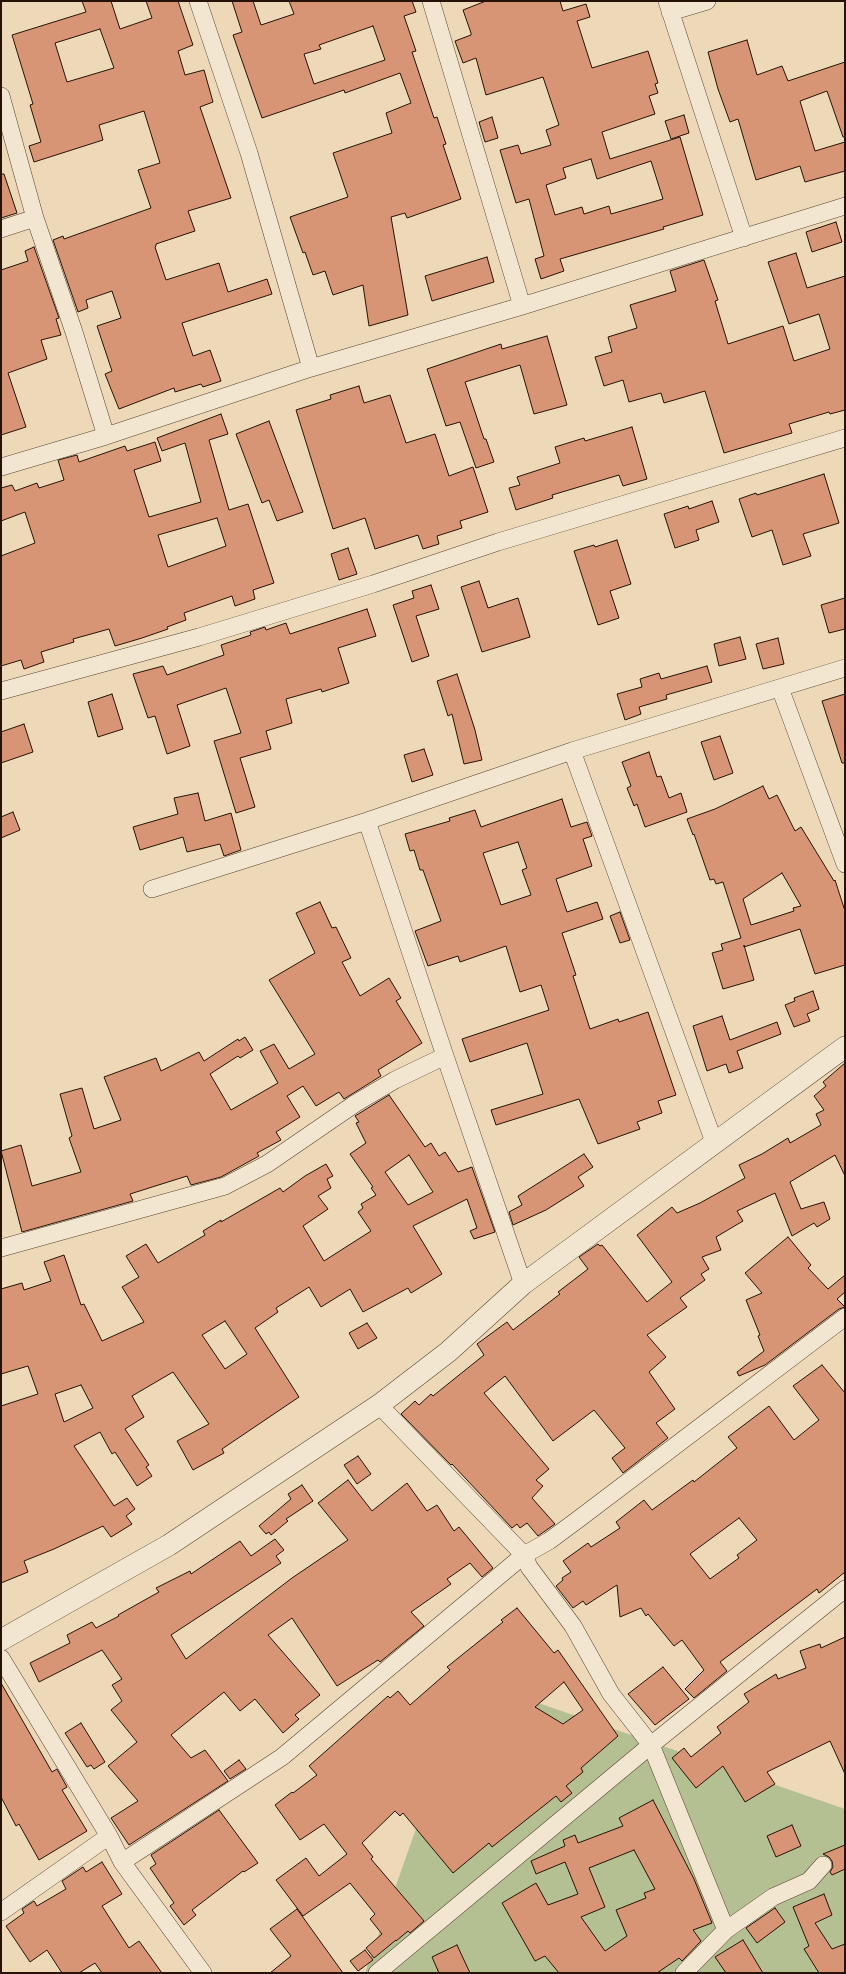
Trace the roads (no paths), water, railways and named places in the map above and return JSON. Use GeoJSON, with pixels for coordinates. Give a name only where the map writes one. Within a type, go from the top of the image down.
{"type":"FeatureCollection","features":[{"type":"Feature","properties":{"kind":"street"},"geometry":{"type":"LineString","coordinates":[[198,1],[250,153],[311,368]]}},
{"type":"Feature","properties":{"kind":"street"},"geometry":{"type":"LineString","coordinates":[[431,1],[522,306]]}},
{"type":"Feature","properties":{"kind":"street"},"geometry":{"type":"LineString","coordinates":[[707,1],[669,6],[744,238]]}},
{"type":"Feature","properties":{"kind":"street"},"geometry":{"type":"LineString","coordinates":[[1,96],[34,218],[74,332],[106,436]]}},
{"type":"Feature","properties":{"kind":"street"},"geometry":{"type":"LineString","coordinates":[[1,467],[106,436],[311,368],[522,306],[845,206]]}},
{"type":"Feature","properties":{"kind":"street"},"geometry":{"type":"LineString","coordinates":[[1,229],[34,218]]}},
{"type":"Feature","properties":{"kind":"street"},"geometry":{"type":"LineString","coordinates":[[1,691],[199,637],[372,584],[498,542],[845,438]]}},
{"type":"Feature","properties":{"kind":"street"},"geometry":{"type":"LineString","coordinates":[[152,889],[367,821],[572,751],[845,668]]}},
{"type":"Feature","properties":{"kind":"street"},"geometry":{"type":"LineString","coordinates":[[780,688],[845,864]]}},
{"type":"Feature","properties":{"kind":"street"},"geometry":{"type":"LineString","coordinates":[[572,751],[714,1142]]}},
{"type":"Feature","properties":{"kind":"street"},"geometry":{"type":"LineString","coordinates":[[367,821],[523,1284]]}},
{"type":"Feature","properties":{"kind":"street"},"geometry":{"type":"LineString","coordinates":[[1,1640],[169,1545],[379,1405],[448,1352],[523,1284],[845,1047]]}},
{"type":"Feature","properties":{"kind":"street"},"geometry":{"type":"LineString","coordinates":[[1,1248],[225,1186],[267,1164],[356,1103],[395,1080],[445,1056]]}},
{"type":"Feature","properties":{"kind":"street"},"geometry":{"type":"LineString","coordinates":[[122,1862],[282,1757],[524,1555],[549,1541],[568,1527],[845,1318]]}},
{"type":"Feature","properties":{"kind":"street"},"geometry":{"type":"LineString","coordinates":[[379,1405],[524,1555],[529,1567],[572,1626],[611,1694],[651,1745],[726,1930]]}},
{"type":"Feature","properties":{"kind":"street"},"geometry":{"type":"LineString","coordinates":[[377,1973],[651,1745],[845,1589]]}},
{"type":"Feature","properties":{"kind":"street"},"geometry":{"type":"LineString","coordinates":[[1,1658],[108,1836],[122,1862],[202,1973]]}},
{"type":"Feature","properties":{"kind":"street"},"geometry":{"type":"LineString","coordinates":[[1,1912],[108,1836]]}},
{"type":"Feature","properties":{"kind":"street"},"geometry":{"type":"LineString","coordinates":[[684,1973],[726,1930],[773,1897],[809,1881],[822,1865]]}}]}
